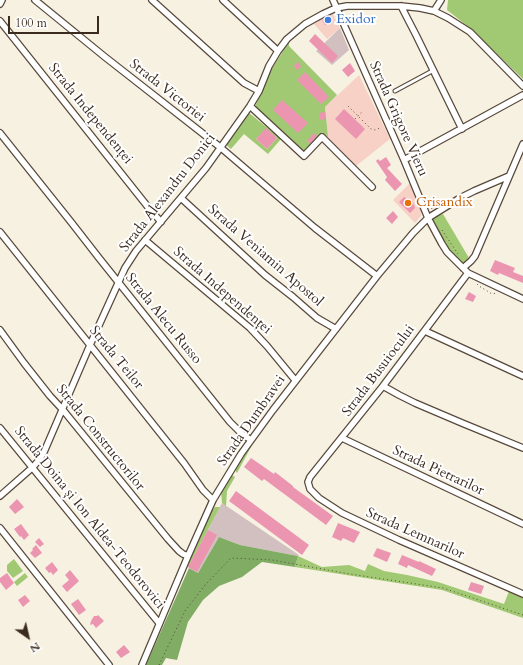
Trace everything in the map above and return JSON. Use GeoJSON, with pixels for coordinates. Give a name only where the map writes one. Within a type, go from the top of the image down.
{"type":"FeatureCollection","features":[{"type":"Feature","properties":{"kind":"street"},"geometry":{"type":"LineString","coordinates":[[0,4],[2,0]]}},
{"type":"Feature","properties":{"kind":"street","name":"Strada Victoriei"},"geometry":{"type":"LineString","coordinates":[[35,0],[104,57],[220,147],[315,228],[377,276]]}},
{"type":"Feature","properties":{"kind":"street"},"geometry":{"type":"LineString","coordinates":[[152,0],[244,83],[259,91]]}},
{"type":"Feature","properties":{"kind":"street"},"geometry":{"type":"LineString","coordinates":[[223,0],[278,51]]}},
{"type":"Feature","properties":{"kind":"street","name":"Strada Grigore Vieru"},"geometry":{"type":"LineString","coordinates":[[332,0],[404,160],[428,218],[442,244],[468,273],[523,299]]}},
{"type":"Feature","properties":{"kind":"street"},"geometry":{"type":"LineString","coordinates":[[434,11],[441,0]]}},
{"type":"Feature","properties":{"kind":"street"},"geometry":{"type":"LineString","coordinates":[[336,8],[347,6],[401,6],[434,11],[454,21],[470,32],[523,86]]}},
{"type":"Feature","properties":{"kind":"street"},"geometry":{"type":"LineString","coordinates":[[401,6],[462,129]]}},
{"type":"Feature","properties":{"kind":"street","name":"Strada Alexandru Donici"},"geometry":{"type":"LineString","coordinates":[[0,496],[33,467],[44,452],[90,345],[132,256],[206,168],[250,106],[259,91],[269,66],[278,51],[288,39],[306,24],[336,8]]}},
{"type":"Feature","properties":{"kind":"street","name":"Strada Independenței"},"geometry":{"type":"LineString","coordinates":[[0,21],[162,222]]}},
{"type":"Feature","properties":{"kind":"street"},"geometry":{"type":"LineString","coordinates":[[404,160],[523,95]]}},
{"type":"Feature","properties":{"kind":"street"},"geometry":{"type":"LineString","coordinates":[[250,106],[304,156],[322,137],[372,187]]}},
{"type":"Feature","properties":{"kind":"street","name":"Strada Alecu Russo"},"geometry":{"type":"LineString","coordinates":[[0,134],[230,422],[242,434],[251,440]]}},
{"type":"Feature","properties":{"kind":"street"},"geometry":{"type":"LineString","coordinates":[[463,268],[471,262],[475,256],[523,144]]}},
{"type":"Feature","properties":{"kind":"street","name":"Strada Dumbravei"},"geometry":{"type":"LineString","coordinates":[[142,665],[213,500],[251,440],[296,380],[377,276],[413,233],[428,218],[474,191],[509,176]]}},
{"type":"Feature","properties":{"kind":"street","name":"Strada Veniamin Apostol"},"geometry":{"type":"LineString","coordinates":[[181,198],[265,275],[317,318],[336,329]]}},
{"type":"Feature","properties":{"kind":"street","name":"Strada Teilor"},"geometry":{"type":"LineString","coordinates":[[0,231],[184,463],[203,490],[213,500]]}},
{"type":"Feature","properties":{"kind":"street","name":"Strada Independenţei"},"geometry":{"type":"LineString","coordinates":[[146,240],[250,328],[296,380]]}},
{"type":"Feature","properties":{"kind":"street","name":"Strada Busuiocului"},"geometry":{"type":"LineString","coordinates":[[308,482],[310,477],[383,386],[468,273]]}},
{"type":"Feature","properties":{"kind":"street","name":"Strada Constructorilor"},"geometry":{"type":"LineString","coordinates":[[0,330],[50,396],[168,539],[179,551],[188,556]]}},
{"type":"Feature","properties":{"kind":"street"},"geometry":{"type":"LineString","coordinates":[[424,331],[523,376]]}},
{"type":"Feature","properties":{"kind":"street"},"geometry":{"type":"LineString","coordinates":[[383,386],[422,406],[523,448]]}},
{"type":"Feature","properties":{"kind":"street","name":"Strada Doina și Ion Aldea-Teodorovici"},"geometry":{"type":"LineString","coordinates":[[0,428],[159,623]]}},
{"type":"Feature","properties":{"kind":"street","name":"Strada Pietrarilor"},"geometry":{"type":"LineString","coordinates":[[342,438],[523,524]]}},
{"type":"Feature","properties":{"kind":"street","name":"Strada Lemnarilor"},"geometry":{"type":"LineString","coordinates":[[308,482],[310,489],[319,498],[342,513],[399,540],[523,594]]}},
{"type":"Feature","properties":{"kind":"street"},"geometry":{"type":"LineString","coordinates":[[0,528],[109,665]]}},
{"type":"Feature","properties":{"kind":"lane"},"geometry":{"type":"LineString","coordinates":[[395,91],[434,70]]}},
{"type":"Feature","properties":{"kind":"path"},"geometry":{"type":"LineString","coordinates":[[348,106],[371,129],[375,130],[380,128]]}},
{"type":"Feature","properties":{"kind":"path"},"geometry":{"type":"LineString","coordinates":[[355,119],[362,112]]}},
{"type":"Feature","properties":{"kind":"path"},"geometry":{"type":"LineString","coordinates":[[475,282],[478,286],[492,294],[498,292]]}},
{"type":"Feature","properties":{"kind":"path"},"geometry":{"type":"LineString","coordinates":[[159,665],[185,611],[205,585],[231,558],[272,560],[350,574],[443,588],[523,615]]}},
{"type":"Feature","properties":{"kind":"shaded area"},"geometry":{"type":"Polygon","coordinates":[[[333,14],[340,28],[327,39],[314,24],[322,18],[333,14]]]}},
{"type":"Feature","properties":{"kind":"shaded area"},"geometry":{"type":"Polygon","coordinates":[[[340,28],[349,50],[332,65],[316,51],[340,28]]]}},
{"type":"Feature","properties":{"kind":"shaded area"},"geometry":{"type":"Polygon","coordinates":[[[359,75],[390,139],[356,166],[328,137],[325,107],[359,75]]]}},
{"type":"Feature","properties":{"kind":"shaded area"},"geometry":{"type":"Polygon","coordinates":[[[410,183],[422,210],[421,216],[415,223],[393,200],[410,183]]]}},
{"type":"Feature","properties":{"kind":"shaded area"},"geometry":{"type":"Polygon","coordinates":[[[222,503],[299,555],[240,545],[219,537],[198,573],[188,567],[222,503]]]}},
{"type":"Feature","properties":{"kind":"green space"},"geometry":{"type":"Polygon","coordinates":[[[448,0],[523,0],[523,79],[470,28],[447,10],[448,0]]]}},
{"type":"Feature","properties":{"kind":"green space"},"geometry":{"type":"Polygon","coordinates":[[[289,42],[289,46],[337,95],[325,107],[328,137],[322,132],[304,153],[255,107],[269,73],[289,42]]]}},
{"type":"Feature","properties":{"kind":"green space"},"geometry":{"type":"Polygon","coordinates":[[[248,112],[281,139],[268,154],[244,134],[231,149],[225,144],[248,112]],[[266,129],[256,139],[267,149],[277,138],[266,129]]]}},
{"type":"Feature","properties":{"kind":"green space"},"geometry":{"type":"Polygon","coordinates":[[[443,214],[469,258],[463,264],[446,247],[432,218],[443,214]]]}},
{"type":"Feature","properties":{"kind":"green space"},"geometry":{"type":"Polygon","coordinates":[[[251,447],[237,473],[235,470],[251,447]]]}},
{"type":"Feature","properties":{"kind":"green space"},"geometry":{"type":"Polygon","coordinates":[[[232,475],[235,477],[227,491],[226,506],[222,503],[221,492],[232,475]]]}},
{"type":"Feature","properties":{"kind":"green space"},"geometry":{"type":"Polygon","coordinates":[[[215,507],[220,507],[188,567],[186,566],[211,512],[215,507]]]}},
{"type":"Feature","properties":{"kind":"green space"},"geometry":{"type":"Polygon","coordinates":[[[219,537],[240,545],[298,556],[295,567],[262,562],[242,577],[219,586],[203,600],[188,622],[177,660],[166,658],[162,665],[146,665],[189,568],[198,573],[219,537]]]}},
{"type":"Feature","properties":{"kind":"green space"},"geometry":{"type":"Polygon","coordinates":[[[298,556],[322,567],[349,565],[365,571],[368,564],[384,571],[438,582],[504,604],[509,591],[523,597],[523,618],[442,590],[295,567],[298,556]]]}},
{"type":"Feature","properties":{"kind":"green space"},"geometry":{"type":"Polygon","coordinates":[[[14,559],[23,571],[13,578],[7,571],[7,565],[14,559]]]}},
{"type":"Feature","properties":{"kind":"green space"},"geometry":{"type":"Polygon","coordinates":[[[25,573],[28,577],[17,586],[14,582],[25,573]]]}},
{"type":"Feature","properties":{"kind":"building"},"geometry":{"type":"Polygon","coordinates":[[[331,16],[333,21],[325,25],[322,20],[331,16]]]}},
{"type":"Feature","properties":{"kind":"building"},"geometry":{"type":"Polygon","coordinates":[[[315,34],[338,56],[332,63],[309,41],[315,34]]]}},
{"type":"Feature","properties":{"kind":"building"},"geometry":{"type":"Polygon","coordinates":[[[299,62],[301,67],[296,70],[294,65],[299,62]]]}},
{"type":"Feature","properties":{"kind":"building"},"geometry":{"type":"Polygon","coordinates":[[[350,63],[355,71],[348,77],[342,70],[350,63]]]}},
{"type":"Feature","properties":{"kind":"building"},"geometry":{"type":"Polygon","coordinates":[[[305,72],[329,97],[321,104],[297,80],[305,72]]]}},
{"type":"Feature","properties":{"kind":"building"},"geometry":{"type":"Polygon","coordinates":[[[282,100],[308,123],[298,133],[273,110],[282,100]]]}},
{"type":"Feature","properties":{"kind":"building"},"geometry":{"type":"Polygon","coordinates":[[[344,109],[365,129],[356,139],[335,119],[344,109]]]}},
{"type":"Feature","properties":{"kind":"building"},"geometry":{"type":"Polygon","coordinates":[[[325,112],[326,119],[320,120],[319,113],[325,112]]]}},
{"type":"Feature","properties":{"kind":"building"},"geometry":{"type":"Polygon","coordinates":[[[266,128],[277,138],[267,149],[256,139],[266,128]]]}},
{"type":"Feature","properties":{"kind":"building"},"geometry":{"type":"Polygon","coordinates":[[[314,133],[317,136],[310,144],[307,141],[314,133]]]}},
{"type":"Feature","properties":{"kind":"building"},"geometry":{"type":"Polygon","coordinates":[[[386,157],[391,165],[387,168],[402,184],[395,191],[385,180],[387,177],[376,161],[378,159],[380,161],[386,157]]]}},
{"type":"Feature","properties":{"kind":"building"},"geometry":{"type":"Polygon","coordinates":[[[404,197],[407,199],[409,198],[413,202],[415,208],[410,213],[399,202],[404,197]]]}},
{"type":"Feature","properties":{"kind":"building"},"geometry":{"type":"Polygon","coordinates":[[[393,211],[398,217],[392,224],[386,218],[393,211]]]}},
{"type":"Feature","properties":{"kind":"building"},"geometry":{"type":"Polygon","coordinates":[[[495,260],[515,268],[513,272],[523,276],[523,283],[490,271],[495,260]]]}},
{"type":"Feature","properties":{"kind":"building"},"geometry":{"type":"Polygon","coordinates":[[[469,292],[476,296],[473,302],[465,299],[469,292]]]}},
{"type":"Feature","properties":{"kind":"building"},"geometry":{"type":"Polygon","coordinates":[[[251,458],[274,474],[275,472],[333,516],[326,525],[264,479],[262,481],[244,467],[251,458]]]}},
{"type":"Feature","properties":{"kind":"building"},"geometry":{"type":"Polygon","coordinates":[[[236,491],[309,545],[302,555],[229,501],[236,491]]]}},
{"type":"Feature","properties":{"kind":"building"},"geometry":{"type":"Polygon","coordinates":[[[17,499],[24,507],[15,514],[9,507],[17,499]]]}},
{"type":"Feature","properties":{"kind":"building"},"geometry":{"type":"Polygon","coordinates":[[[338,523],[360,532],[354,543],[343,538],[341,541],[332,537],[338,523]]]}},
{"type":"Feature","properties":{"kind":"building"},"geometry":{"type":"Polygon","coordinates":[[[21,524],[29,535],[24,540],[14,529],[21,524]]]}},
{"type":"Feature","properties":{"kind":"building"},"geometry":{"type":"Polygon","coordinates":[[[208,530],[217,535],[197,572],[188,567],[208,530]]]}},
{"type":"Feature","properties":{"kind":"building"},"geometry":{"type":"Polygon","coordinates":[[[39,538],[44,544],[40,547],[35,542],[39,538]]]}},
{"type":"Feature","properties":{"kind":"building"},"geometry":{"type":"Polygon","coordinates":[[[36,545],[42,553],[35,558],[30,553],[36,545]]]}},
{"type":"Feature","properties":{"kind":"building"},"geometry":{"type":"Polygon","coordinates":[[[377,548],[391,553],[387,562],[373,556],[377,548]]]}},
{"type":"Feature","properties":{"kind":"building"},"geometry":{"type":"Polygon","coordinates":[[[402,555],[436,569],[432,576],[408,565],[407,568],[398,564],[402,555]]]}},
{"type":"Feature","properties":{"kind":"building"},"geometry":{"type":"Polygon","coordinates":[[[52,562],[58,570],[53,575],[45,568],[52,562]]]}},
{"type":"Feature","properties":{"kind":"building"},"geometry":{"type":"Polygon","coordinates":[[[70,570],[79,581],[67,592],[62,586],[69,580],[65,575],[70,570]]]}},
{"type":"Feature","properties":{"kind":"building"},"geometry":{"type":"Polygon","coordinates":[[[7,573],[14,583],[6,590],[0,582],[0,578],[7,573]]]}},
{"type":"Feature","properties":{"kind":"building"},"geometry":{"type":"Polygon","coordinates":[[[471,582],[484,586],[481,594],[468,590],[471,582]]]}},
{"type":"Feature","properties":{"kind":"building"},"geometry":{"type":"Polygon","coordinates":[[[25,595],[30,601],[23,607],[18,600],[25,595]]]}},
{"type":"Feature","properties":{"kind":"building"},"geometry":{"type":"Polygon","coordinates":[[[78,599],[86,610],[79,615],[71,604],[78,599]]]}},
{"type":"Feature","properties":{"kind":"building"},"geometry":{"type":"Polygon","coordinates":[[[98,615],[104,621],[96,628],[93,624],[90,625],[94,616],[98,615]]]}},
{"type":"Feature","properties":{"kind":"building"},"geometry":{"type":"Polygon","coordinates":[[[124,645],[130,652],[121,658],[116,652],[124,645]]]}},
{"type":"Feature","properties":{"kind":"place","name":"Exidor"},"geometry":{"type":"Point","coordinates":[328,20]}},
{"type":"Feature","properties":{"kind":"place","name":"Crisandix"},"geometry":{"type":"Point","coordinates":[408,203]}}]}
